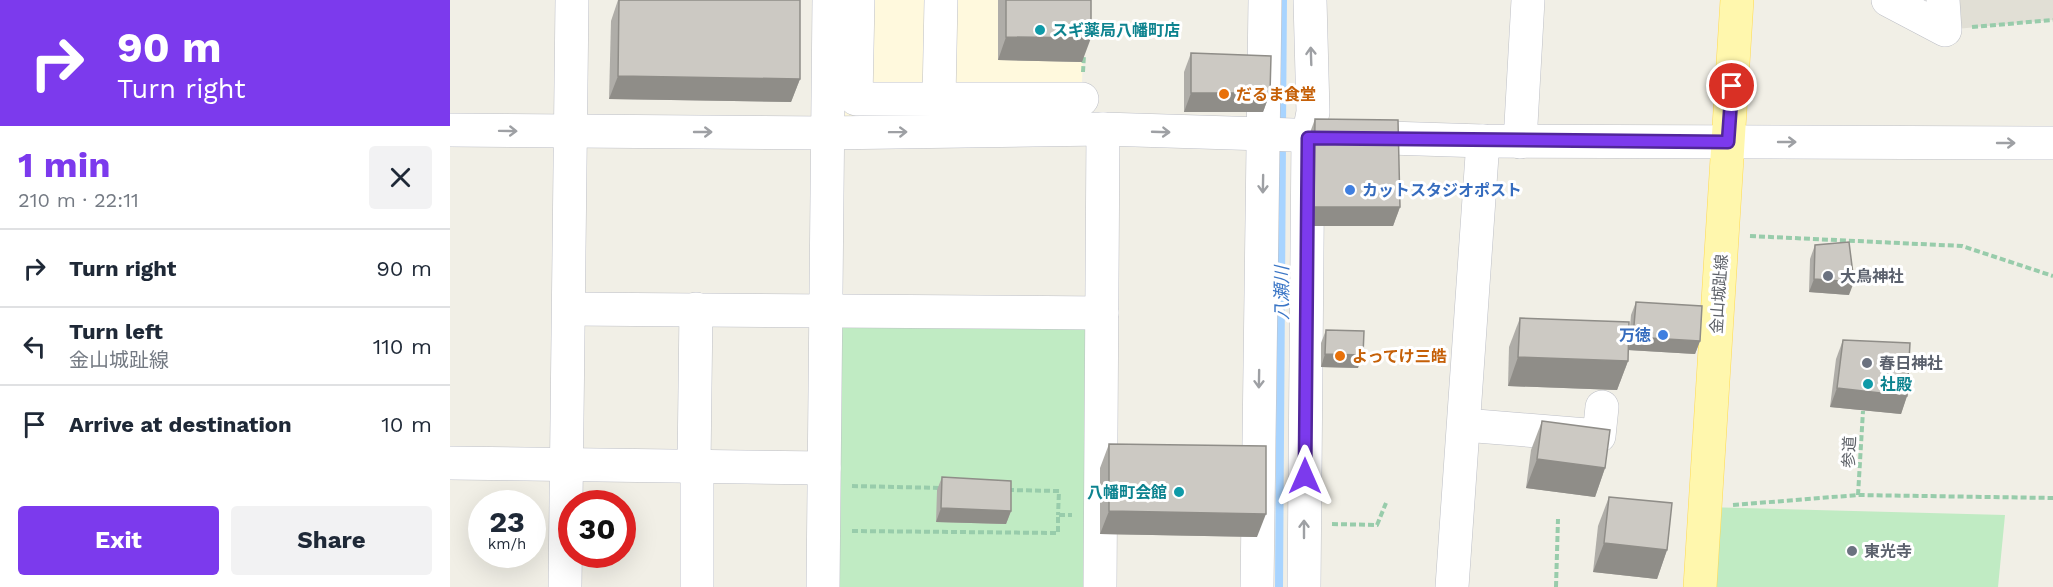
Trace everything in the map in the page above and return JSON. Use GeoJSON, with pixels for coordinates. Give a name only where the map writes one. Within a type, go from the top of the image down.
{"type":"FeatureCollection","features":[{"type":"Feature","properties":{"kind":"main road","name":"金山城趾線"},"geometry":{"type":"LineString","coordinates":[[1700,587],[1737,0]]}},
{"type":"Feature","properties":{"kind":"street"},"geometry":{"type":"LineString","coordinates":[[565,587],[572,0]]}},
{"type":"Feature","properties":{"kind":"street"},"geometry":{"type":"LineString","coordinates":[[823,587],[829,0]]}},
{"type":"Feature","properties":{"kind":"street"},"geometry":{"type":"LineString","coordinates":[[858,0],[856,99],[939,99],[1005,115],[1103,129],[1308,138],[1520,142],[2053,143]]}},
{"type":"Feature","properties":{"kind":"street"},"geometry":{"type":"LineString","coordinates":[[939,99],[941,0]]}},
{"type":"Feature","properties":{"kind":"street"},"geometry":{"type":"LineString","coordinates":[[1257,587],[1265,0]]}},
{"type":"Feature","properties":{"kind":"street"},"geometry":{"type":"LineString","coordinates":[[1305,587],[1308,138],[1313,112],[1310,0]]}},
{"type":"Feature","properties":{"kind":"street"},"geometry":{"type":"LineString","coordinates":[[1520,142],[1528,0]]}},
{"type":"Feature","properties":{"kind":"street"},"geometry":{"type":"LineString","coordinates":[[1888,0],[1943,15]]}},
{"type":"Feature","properties":{"kind":"street"},"geometry":{"type":"LineString","coordinates":[[450,130],[827,133],[1005,115],[1082,99]]}},
{"type":"Feature","properties":{"kind":"street"},"geometry":{"type":"LineString","coordinates":[[1100,587],[1103,129]]}},
{"type":"Feature","properties":{"kind":"street"},"geometry":{"type":"LineString","coordinates":[[1452,587],[1483,141]]}},
{"type":"Feature","properties":{"kind":"street"},"geometry":{"type":"LineString","coordinates":[[569,309],[1102,313]]}},
{"type":"Feature","properties":{"kind":"street"},"geometry":{"type":"LineString","coordinates":[[696,309],[697,587]]}},
{"type":"Feature","properties":{"kind":"street"},"geometry":{"type":"LineString","coordinates":[[1464,425],[1599,436],[1602,407]]}},
{"type":"Feature","properties":{"kind":"street"},"geometry":{"type":"LineString","coordinates":[[450,463],[696,466],[824,476]]}},
{"type":"Feature","properties":{"kind":"path"},"geometry":{"type":"LineString","coordinates":[[1943,15],[2053,20]]}},
{"type":"Feature","properties":{"kind":"path"},"geometry":{"type":"LineString","coordinates":[[1082,99],[1084,44]]}},
{"type":"Feature","properties":{"kind":"path"},"geometry":{"type":"LineString","coordinates":[[1722,234],[1962,246],[2053,276]]}},
{"type":"Feature","properties":{"kind":"path","name":"参道"},"geometry":{"type":"LineString","coordinates":[[1858,495],[1863,411]]}},
{"type":"Feature","properties":{"kind":"path"},"geometry":{"type":"LineString","coordinates":[[824,476],[953,488]]}},
{"type":"Feature","properties":{"kind":"path"},"geometry":{"type":"LineString","coordinates":[[824,530],[1058,533],[1059,491],[1000,490]]}},
{"type":"Feature","properties":{"kind":"path"},"geometry":{"type":"LineString","coordinates":[[1705,507],[1858,495],[2053,498]]}},
{"type":"Feature","properties":{"kind":"path"},"geometry":{"type":"LineString","coordinates":[[1304,524],[1377,525],[1386,503]]}},
{"type":"Feature","properties":{"kind":"path"},"geometry":{"type":"LineString","coordinates":[[1058,515],[1100,516]]}},
{"type":"Feature","properties":{"kind":"path"},"geometry":{"type":"LineString","coordinates":[[1556,587],[1558,519]]}},
{"type":"Feature","properties":{"kind":"shaded area"},"geometry":{"type":"Polygon","coordinates":[[[829,0],[1085,0],[1081,109],[827,133],[829,0]]]}},
{"type":"Feature","properties":{"kind":"shaded area"},"geometry":{"type":"Polygon","coordinates":[[[1943,0],[2053,0],[2053,20],[1945,30],[1943,0]]]}},
{"type":"Feature","properties":{"kind":"green space"},"geometry":{"type":"Polygon","coordinates":[[[826,311],[1102,313],[1100,587],[823,587],[826,311]]]}},
{"type":"Feature","properties":{"kind":"green space","name":"東光寺"},"geometry":{"type":"Polygon","coordinates":[[[1705,507],[2005,515],[1998,587],[1700,587],[1705,507]]]}},
{"type":"Feature","properties":{"kind":"building"},"geometry":{"type":"Polygon","coordinates":[[[619,0],[800,0],[800,79],[618,76],[619,0]]]}},
{"type":"Feature","properties":{"kind":"building"},"geometry":{"type":"Polygon","coordinates":[[[1006,0],[1091,0],[1091,38],[1006,37],[1006,0]]]}},
{"type":"Feature","properties":{"kind":"building"},"geometry":{"type":"Polygon","coordinates":[[[1191,53],[1271,56],[1270,93],[1191,93],[1191,53]]]}},
{"type":"Feature","properties":{"kind":"building","name":"カットスタジオポスト"},"geometry":{"type":"Polygon","coordinates":[[[1315,119],[1398,120],[1400,207],[1314,207],[1315,119]]]}},
{"type":"Feature","properties":{"kind":"building"},"geometry":{"type":"Polygon","coordinates":[[[1849,242],[1854,282],[1814,279],[1815,245],[1849,242]]]}},
{"type":"Feature","properties":{"kind":"building"},"geometry":{"type":"Polygon","coordinates":[[[1636,302],[1702,306],[1700,341],[1633,337],[1636,302]]]}},
{"type":"Feature","properties":{"kind":"building"},"geometry":{"type":"Polygon","coordinates":[[[1520,318],[1629,322],[1628,361],[1518,357],[1520,318]]]}},
{"type":"Feature","properties":{"kind":"building"},"geometry":{"type":"Polygon","coordinates":[[[1326,330],[1364,331],[1363,355],[1325,354],[1326,330]]]}},
{"type":"Feature","properties":{"kind":"building"},"geometry":{"type":"Polygon","coordinates":[[[1843,340],[1910,343],[1907,396],[1837,388],[1843,340]]]}},
{"type":"Feature","properties":{"kind":"building"},"geometry":{"type":"Polygon","coordinates":[[[1542,421],[1610,430],[1605,468],[1537,459],[1542,421]]]}},
{"type":"Feature","properties":{"kind":"building","name":"八幡町会館"},"geometry":{"type":"Polygon","coordinates":[[[1109,444],[1266,446],[1266,514],[1109,511],[1109,444]]]}},
{"type":"Feature","properties":{"kind":"building"},"geometry":{"type":"Polygon","coordinates":[[[942,477],[1011,481],[1011,511],[941,508],[942,477]]]}},
{"type":"Feature","properties":{"kind":"building"},"geometry":{"type":"Polygon","coordinates":[[[1609,497],[1672,503],[1667,550],[1604,543],[1609,497]]]}},
{"type":"Feature","properties":{"kind":"waterway","name":"八瀬川"},"geometry":{"type":"LineString","coordinates":[[1282,127],[1283,0]]}},
{"type":"Feature","properties":{"kind":"waterway","name":"八瀬川"},"geometry":{"type":"LineString","coordinates":[[1279,587],[1282,142]]}},
{"type":"Feature","properties":{"kind":"place","name":"スギ薬局八幡町店"},"geometry":{"type":"Point","coordinates":[1040,30]}},
{"type":"Feature","properties":{"kind":"place","name":"だるま食堂"},"geometry":{"type":"Point","coordinates":[1224,94]}},
{"type":"Feature","properties":{"kind":"place","name":"カットスタジオポスト"},"geometry":{"type":"Point","coordinates":[1350,190]}},
{"type":"Feature","properties":{"kind":"place","name":"大鳥神社"},"geometry":{"type":"Point","coordinates":[1828,276]}},
{"type":"Feature","properties":{"kind":"place","name":"万徳"},"geometry":{"type":"Point","coordinates":[1663,335]}},
{"type":"Feature","properties":{"kind":"place","name":"よってけ三皓"},"geometry":{"type":"Point","coordinates":[1340,356]}},
{"type":"Feature","properties":{"kind":"place","name":"春日神社"},"geometry":{"type":"Point","coordinates":[1867,363]}},
{"type":"Feature","properties":{"kind":"place","name":"社殿"},"geometry":{"type":"Point","coordinates":[1868,384]}},
{"type":"Feature","properties":{"kind":"place","name":"八幡町会館"},"geometry":{"type":"Point","coordinates":[1179,492]}},
{"type":"Feature","properties":{"kind":"place","name":"東光寺"},"geometry":{"type":"Point","coordinates":[1852,551]}},
{"type":"Feature","properties":{"kind":"route"},"geometry":{"type":"LineString","coordinates":[[1305,476],[1308,138],[1520,142],[1728,142],[1732,86]]}}]}
